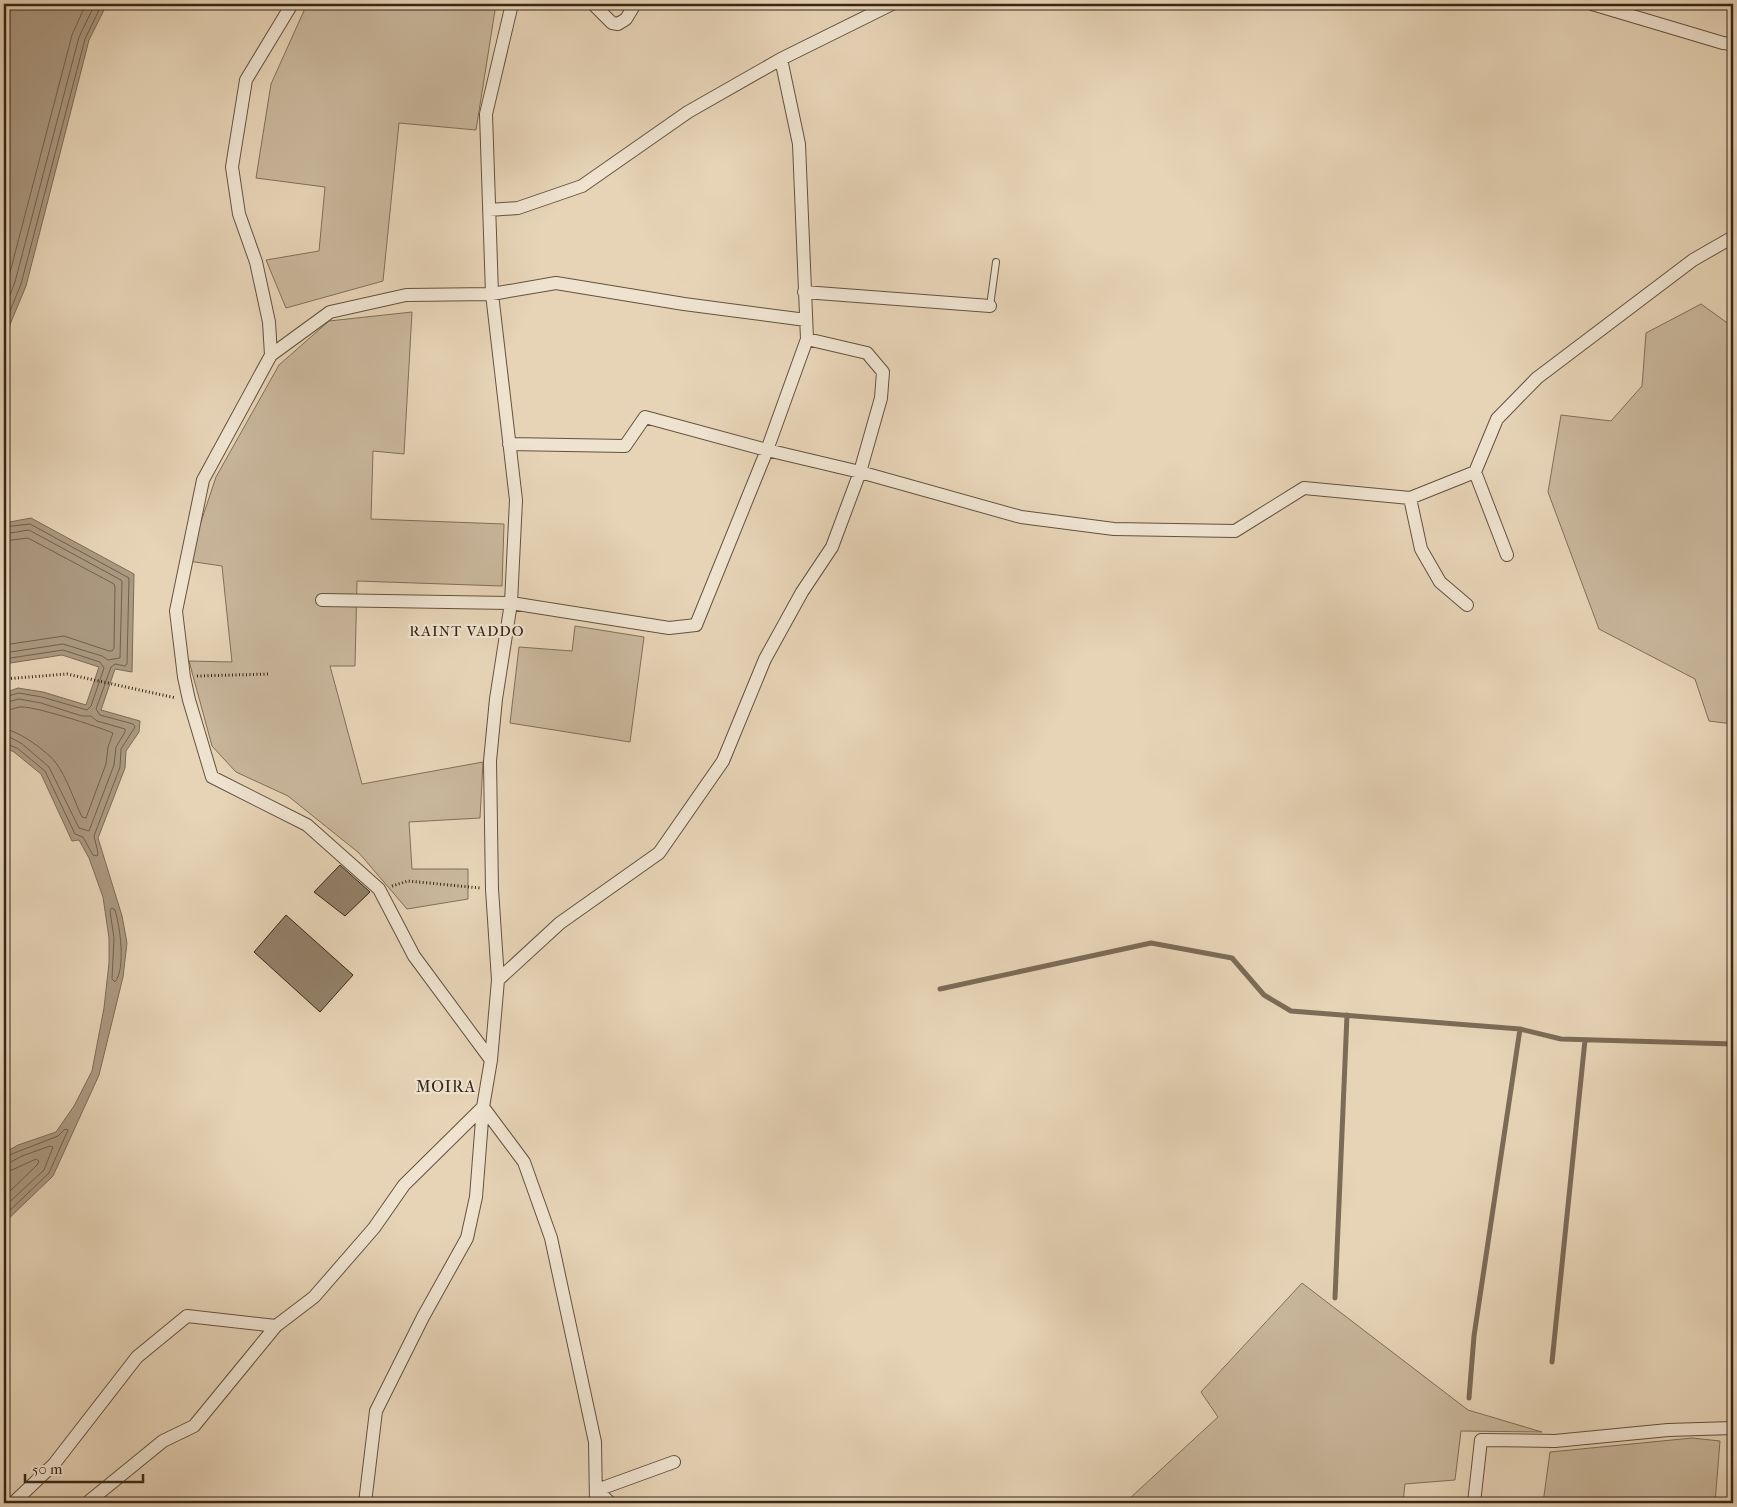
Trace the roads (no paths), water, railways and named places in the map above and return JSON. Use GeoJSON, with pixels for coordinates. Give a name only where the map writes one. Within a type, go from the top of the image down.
{"type":"FeatureCollection","features":[{"type":"Feature","properties":{"kind":"street"},"geometry":{"type":"LineString","coordinates":[[271,355],[269,322],[264,296],[256,262],[239,214],[232,168],[246,80],[292,4]]}},
{"type":"Feature","properties":{"kind":"street"},"geometry":{"type":"LineString","coordinates":[[365,1503],[376,1412],[422,1317],[467,1238],[476,1197],[483,1107],[491,1060],[498,980],[492,889],[490,761],[496,699],[511,603],[516,500],[492,294],[486,114],[512,4]]}},
{"type":"Feature","properties":{"kind":"street"},"geometry":{"type":"LineString","coordinates":[[593,4],[612,23],[618,24],[626,19],[635,4]]}},
{"type":"Feature","properties":{"kind":"street"},"geometry":{"type":"LineString","coordinates":[[488,210],[518,208],[582,186],[688,112],[781,59],[892,4]]}},
{"type":"Feature","properties":{"kind":"street"},"geometry":{"type":"LineString","coordinates":[[1592,4],[1723,43],[1733,44]]}},
{"type":"Feature","properties":{"kind":"street"},"geometry":{"type":"LineString","coordinates":[[322,600],[511,603],[669,628],[696,625],[766,450],[807,339],[799,144],[781,59]]}},
{"type":"Feature","properties":{"kind":"street"},"geometry":{"type":"LineString","coordinates":[[1507,555],[1475,472],[1497,419],[1537,378],[1693,260],[1733,237]]}},
{"type":"Feature","properties":{"kind":"street"},"geometry":{"type":"LineString","coordinates":[[491,1060],[414,956],[379,889],[307,825],[212,777],[184,677],[176,611],[203,480],[271,355],[330,312],[406,295],[492,294],[556,283],[684,304],[806,320]]}},
{"type":"Feature","properties":{"kind":"street"},"geometry":{"type":"LineString","coordinates":[[804,292],[990,306]]}},
{"type":"Feature","properties":{"kind":"street"},"geometry":{"type":"LineString","coordinates":[[498,980],[560,923],[659,853],[723,761],[765,658],[802,592],[832,547],[860,472],[881,398],[883,372],[866,353],[807,339]]}},
{"type":"Feature","properties":{"kind":"street"},"geometry":{"type":"LineString","coordinates":[[509,444],[626,446],[645,417],[766,450],[860,472],[1021,517],[1114,528],[1236,531],[1304,488],[1410,498],[1475,472]]}},
{"type":"Feature","properties":{"kind":"street"},"geometry":{"type":"LineString","coordinates":[[1410,498],[1422,548],[1440,582],[1467,605]]}},
{"type":"Feature","properties":{"kind":"street"},"geometry":{"type":"LineString","coordinates":[[86,1503],[163,1441],[194,1426],[276,1326],[314,1297],[374,1228],[404,1185],[483,1107]]}},
{"type":"Feature","properties":{"kind":"street"},"geometry":{"type":"LineString","coordinates":[[483,1107],[524,1162],[551,1238],[595,1442],[596,1497]]}},
{"type":"Feature","properties":{"kind":"street"},"geometry":{"type":"LineString","coordinates":[[13,1503],[54,1464],[137,1357],[188,1316],[276,1326]]}},
{"type":"Feature","properties":{"kind":"street"},"geometry":{"type":"LineString","coordinates":[[1474,1503],[1481,1440],[1556,1441],[1668,1430],[1733,1428]]}},
{"type":"Feature","properties":{"kind":"street"},"geometry":{"type":"LineString","coordinates":[[596,1497],[674,1462]]}},
{"type":"Feature","properties":{"kind":"street"},"geometry":{"type":"LineString","coordinates":[[596,1497],[610,1503]]}},
{"type":"Feature","properties":{"kind":"lane"},"geometry":{"type":"LineString","coordinates":[[990,306],[996,262]]}},
{"type":"Feature","properties":{"kind":"water"},"geometry":{"type":"Polygon","coordinates":[[[4,4],[107,4],[89,40],[26,286],[4,339],[4,4]]]}},
{"type":"Feature","properties":{"kind":"water"},"geometry":{"type":"Polygon","coordinates":[[[31,518],[134,574],[132,672],[115,669],[101,710],[140,721],[139,732],[126,751],[125,768],[98,838],[122,916],[127,943],[123,977],[99,1075],[53,1176],[4,1223],[4,1153],[18,1145],[56,1132],[74,1106],[92,1071],[104,1008],[109,963],[109,938],[103,897],[89,858],[79,840],[72,841],[41,774],[14,752],[4,747],[4,693],[18,688],[43,692],[86,705],[99,667],[62,655],[4,664],[4,523],[31,518]]]}},
{"type":"Feature","properties":{"kind":"waterway"},"geometry":{"type":"LineString","coordinates":[[940,989],[1151,943],[1232,958],[1264,995],[1291,1011],[1520,1029],[1561,1039],[1733,1044]]}},
{"type":"Feature","properties":{"kind":"waterway"},"geometry":{"type":"LineString","coordinates":[[1335,1298],[1347,1015]]}},
{"type":"Feature","properties":{"kind":"waterway"},"geometry":{"type":"LineString","coordinates":[[1469,1398],[1474,1336],[1520,1029]]}},
{"type":"Feature","properties":{"kind":"waterway"},"geometry":{"type":"LineString","coordinates":[[1552,1362],[1585,1040]]}},
{"type":"Feature","properties":{"kind":"district","name":"RAINT VADDO"},"geometry":{"type":"Point","coordinates":[467,631]}},
{"type":"Feature","properties":{"kind":"district","name":"MOIRA"},"geometry":{"type":"Point","coordinates":[446,1086]}}]}
